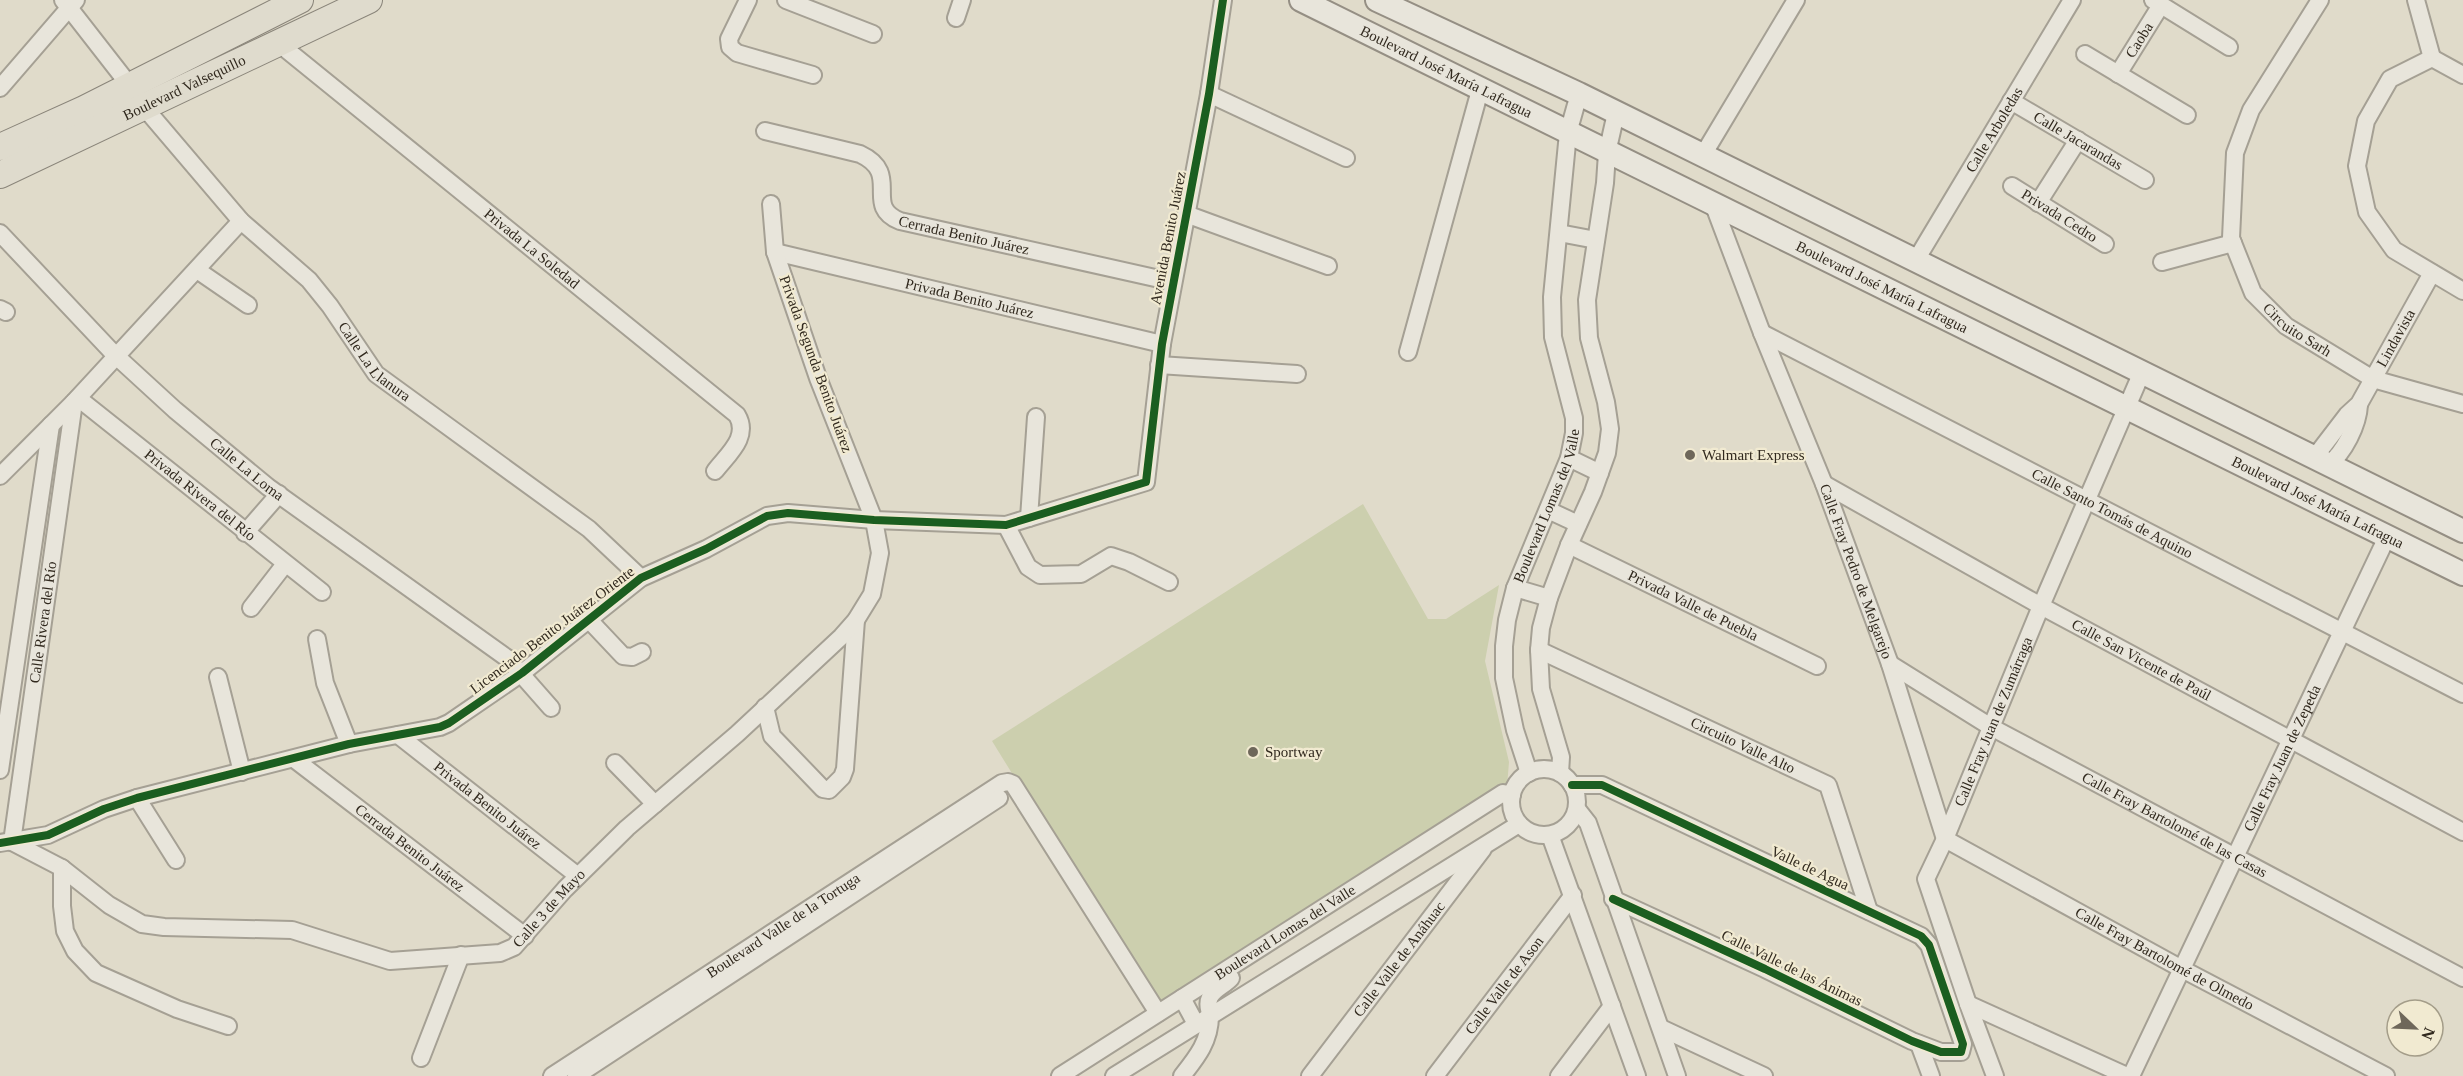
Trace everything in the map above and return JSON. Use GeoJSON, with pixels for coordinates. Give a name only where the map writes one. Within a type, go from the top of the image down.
{"type":"FeatureCollection","features":[{"type":"Feature","properties":{"kind":"main road","name":"Boulevard Valsequillo"},"geometry":{"type":"LineString","coordinates":[[0,175],[300,0]]}},
{"type":"Feature","properties":{"kind":"main road","name":"Boulevard Valsequillo"},"geometry":{"type":"LineString","coordinates":[[0,147],[277,42],[369,0]]}},
{"type":"Feature","properties":{"kind":"main road","name":"Boulevard José María Lafragua"},"geometry":{"type":"LineString","coordinates":[[1301,0],[2463,574]]}},
{"type":"Feature","properties":{"kind":"main road"},"geometry":{"type":"LineString","coordinates":[[1377,0],[1616,112],[2463,531]]}},
{"type":"Feature","properties":{"kind":"street"},"geometry":{"type":"LineString","coordinates":[[748,0],[729,39],[730,48],[737,53],[813,75]]}},
{"type":"Feature","properties":{"kind":"street"},"geometry":{"type":"LineString","coordinates":[[786,0],[873,34]]}},
{"type":"Feature","properties":{"kind":"street"},"geometry":{"type":"LineString","coordinates":[[956,18],[962,0]]}},
{"type":"Feature","properties":{"kind":"street","name":"Avenida Benito Juárez"},"geometry":{"type":"LineString","coordinates":[[1146,482],[1162,344],[1209,94],[1223,0]]}},
{"type":"Feature","properties":{"kind":"street"},"geometry":{"type":"LineString","coordinates":[[1703,155],[1796,0]]}},
{"type":"Feature","properties":{"kind":"street","name":"Calle Arboledas"},"geometry":{"type":"LineString","coordinates":[[1916,260],[2072,0]]}},
{"type":"Feature","properties":{"kind":"street","name":"Circuito Sarh"},"geometry":{"type":"LineString","coordinates":[[2319,0],[2251,110],[2235,153],[2231,199],[2231,238],[2253,293],[2286,326],[2373,379],[2463,404]]}},
{"type":"Feature","properties":{"kind":"street"},"geometry":{"type":"LineString","coordinates":[[2416,0],[2432,58],[2463,75]]}},
{"type":"Feature","properties":{"kind":"street","name":"Calle La Llanura"},"geometry":{"type":"LineString","coordinates":[[69,2],[137,96],[241,221],[309,280],[330,306],[376,374],[589,529],[641,578]]}},
{"type":"Feature","properties":{"kind":"street"},"geometry":{"type":"LineString","coordinates":[[1,84],[69,2]]}},
{"type":"Feature","properties":{"kind":"street"},"geometry":{"type":"LineString","coordinates":[[2157,3],[2229,47]]}},
{"type":"Feature","properties":{"kind":"street","name":"Caoba"},"geometry":{"type":"LineString","coordinates":[[2118,74],[2157,3]]}},
{"type":"Feature","properties":{"kind":"street","name":"Privada La Soledad"},"geometry":{"type":"LineString","coordinates":[[277,42],[737,415],[742,423],[743,432],[716,471]]}},
{"type":"Feature","properties":{"kind":"street"},"geometry":{"type":"LineString","coordinates":[[2085,54],[2187,115]]}},
{"type":"Feature","properties":{"kind":"street"},"geometry":{"type":"LineString","coordinates":[[2432,58],[2390,79],[2366,121],[2357,166],[2367,212],[2394,250],[2463,291]]}},
{"type":"Feature","properties":{"kind":"street"},"geometry":{"type":"LineString","coordinates":[[1408,352],[1480,90]]}},
{"type":"Feature","properties":{"kind":"street"},"geometry":{"type":"LineString","coordinates":[[1209,94],[1346,158]]}},
{"type":"Feature","properties":{"kind":"street","name":"Boulevard Lomas del Valle"},"geometry":{"type":"LineString","coordinates":[[1529,773],[1515,730],[1504,678],[1507,620],[1515,588],[1569,458],[1574,434],[1574,418],[1553,337],[1552,297],[1568,133],[1579,94]]}},
{"type":"Feature","properties":{"kind":"street","name":"Calle Jacarandas"},"geometry":{"type":"LineString","coordinates":[[2012,101],[2145,180]]}},
{"type":"Feature","properties":{"kind":"street"},"geometry":{"type":"LineString","coordinates":[[1566,779],[1544,769],[1529,773],[1516,786],[1512,795],[1511,805],[1519,824],[1530,832],[1550,835],[1568,826],[1576,809],[1577,801],[1566,779],[1541,689],[1539,650],[1541,628],[1549,598],[1607,453],[1610,429],[1606,402],[1589,338],[1587,300],[1605,183],[1607,153],[1616,112]]}},
{"type":"Feature","properties":{"kind":"street","name":"Cerrada Benito Juárez"},"geometry":{"type":"LineString","coordinates":[[765,131],[861,154],[873,161],[879,166],[881,173],[884,209],[893,219],[1173,282]]}},
{"type":"Feature","properties":{"kind":"street"},"geometry":{"type":"LineString","coordinates":[[2038,202],[2078,140]]}},
{"type":"Feature","properties":{"kind":"street","name":"Privada Cedro"},"geometry":{"type":"LineString","coordinates":[[2012,186],[2105,244]]}},
{"type":"Feature","properties":{"kind":"street","name":"Privada Segunda Benito Juárez"},"geometry":{"type":"LineString","coordinates":[[771,204],[775,252],[818,378],[874,520]]}},
{"type":"Feature","properties":{"kind":"street","name":"Calle Fray Pedro de Melgarejo"},"geometry":{"type":"LineString","coordinates":[[1714,206],[1762,333],[1824,484],[1890,664],[1945,839]]}},
{"type":"Feature","properties":{"kind":"street"},"geometry":{"type":"LineString","coordinates":[[1186,214],[1328,266]]}},
{"type":"Feature","properties":{"kind":"street"},"geometry":{"type":"LineString","coordinates":[[0,476],[76,400],[115,355],[241,221]]}},
{"type":"Feature","properties":{"kind":"street","name":"Calle La Loma"},"geometry":{"type":"LineString","coordinates":[[0,233],[115,355],[175,410],[279,494],[507,658],[551,708]]}},
{"type":"Feature","properties":{"kind":"street"},"geometry":{"type":"LineString","coordinates":[[1559,233],[1596,240]]}},
{"type":"Feature","properties":{"kind":"street"},"geometry":{"type":"LineString","coordinates":[[2162,262],[2233,243]]}},
{"type":"Feature","properties":{"kind":"street","name":"Privada Benito Juárez"},"geometry":{"type":"LineString","coordinates":[[775,252],[1162,344]]}},
{"type":"Feature","properties":{"kind":"street"},"geometry":{"type":"LineString","coordinates":[[197,270],[248,305]]}},
{"type":"Feature","properties":{"kind":"street","name":"Lindavista"},"geometry":{"type":"LineString","coordinates":[[2321,461],[2337,459],[2358,416],[2359,404],[2432,273]]}},
{"type":"Feature","properties":{"kind":"street","name":"Calle Santo Tomás de Aquino"},"geometry":{"type":"LineString","coordinates":[[1762,333],[2463,694]]}},
{"type":"Feature","properties":{"kind":"street"},"geometry":{"type":"LineString","coordinates":[[1159,365],[1297,374]]}},
{"type":"Feature","properties":{"kind":"street","name":"Calle Fray Juan de Zumárraga"},"geometry":{"type":"LineString","coordinates":[[1995,1076],[1926,879],[1945,839],[2041,606],[2142,372]]}},
{"type":"Feature","properties":{"kind":"street","name":"Privada Rivera del Río"},"geometry":{"type":"LineString","coordinates":[[76,400],[322,592]]}},
{"type":"Feature","properties":{"kind":"street","name":"Calle Rivera del Río"},"geometry":{"type":"LineString","coordinates":[[6,842],[28,727],[76,400]]}},
{"type":"Feature","properties":{"kind":"street"},"geometry":{"type":"LineString","coordinates":[[1029,518],[1036,417]]}},
{"type":"Feature","properties":{"kind":"street","name":"Calle Rivera del Río"},"geometry":{"type":"LineString","coordinates":[[0,770],[51,424]]}},
{"type":"Feature","properties":{"kind":"street"},"geometry":{"type":"LineString","coordinates":[[1569,458],[1600,473]]}},
{"type":"Feature","properties":{"kind":"street","name":"Licenciado Benito Juárez Oriente"},"geometry":{"type":"LineString","coordinates":[[6,842],[48,835],[104,809],[137,798],[349,744],[440,727],[522,673],[641,578],[706,549],[767,516],[788,513],[874,520],[1006,525],[1146,482]]}},
{"type":"Feature","properties":{"kind":"street","name":"Calle San Vicente de Paúl"},"geometry":{"type":"LineString","coordinates":[[1824,484],[2041,606],[2463,832]]}},
{"type":"Feature","properties":{"kind":"street"},"geometry":{"type":"LineString","coordinates":[[245,533],[279,494]]}},
{"type":"Feature","properties":{"kind":"street"},"geometry":{"type":"LineString","coordinates":[[1548,510],[1578,524]]}},
{"type":"Feature","properties":{"kind":"street","name":"Calle 3 de Mayo"},"geometry":{"type":"LineString","coordinates":[[6,842],[62,868],[130,918],[154,927],[292,930],[390,961],[505,952],[525,936],[578,876],[765,707],[841,637],[856,620],[872,594],[880,553],[874,520]]}},
{"type":"Feature","properties":{"kind":"street"},"geometry":{"type":"LineString","coordinates":[[1006,525],[1028,567],[1040,575],[1081,574],[1111,556],[1129,562],[1169,582]]}},
{"type":"Feature","properties":{"kind":"street","name":"Calle Fray Juan de Zepeda"},"geometry":{"type":"LineString","coordinates":[[2129,1076],[2387,537]]}},
{"type":"Feature","properties":{"kind":"street","name":"Privada Valle de Puebla"},"geometry":{"type":"LineString","coordinates":[[1569,545],[1817,666]]}},
{"type":"Feature","properties":{"kind":"street"},"geometry":{"type":"LineString","coordinates":[[251,608],[285,564]]}},
{"type":"Feature","properties":{"kind":"street"},"geometry":{"type":"LineString","coordinates":[[28,574],[49,577]]}},
{"type":"Feature","properties":{"kind":"street"},"geometry":{"type":"LineString","coordinates":[[1515,588],[1549,598]]}},
{"type":"Feature","properties":{"kind":"street"},"geometry":{"type":"LineString","coordinates":[[765,707],[772,736],[823,789],[829,790],[842,777],[845,769],[856,620]]}},
{"type":"Feature","properties":{"kind":"street"},"geometry":{"type":"LineString","coordinates":[[590,621],[623,656],[632,657],[642,652]]}},
{"type":"Feature","properties":{"kind":"street"},"geometry":{"type":"LineString","coordinates":[[317,639],[325,683],[349,744]]}},
{"type":"Feature","properties":{"kind":"street","name":"Circuito Valle Alto"},"geometry":{"type":"LineString","coordinates":[[1539,650],[1828,785],[1869,911]]}},
{"type":"Feature","properties":{"kind":"street","name":"Calle Fray Bartolomé de las Casas"},"geometry":{"type":"LineString","coordinates":[[1890,664],[1991,727],[2236,855],[2463,978]]}},
{"type":"Feature","properties":{"kind":"street"},"geometry":{"type":"LineString","coordinates":[[218,677],[242,772]]}},
{"type":"Feature","properties":{"kind":"street"},"geometry":{"type":"LineString","coordinates":[[7,724],[28,727]]}},
{"type":"Feature","properties":{"kind":"street","name":"Privada Benito Juárez"},"geometry":{"type":"LineString","coordinates":[[398,735],[578,876]]}},
{"type":"Feature","properties":{"kind":"street","name":"Cerrada Benito Juárez"},"geometry":{"type":"LineString","coordinates":[[294,759],[525,936]]}},
{"type":"Feature","properties":{"kind":"street"},"geometry":{"type":"LineString","coordinates":[[615,763],[655,804]]}},
{"type":"Feature","properties":{"kind":"street","name":"Valle de Agua"},"geometry":{"type":"LineString","coordinates":[[1566,779],[1602,785],[1921,936],[1929,945],[1963,1044],[1961,1052]]}},
{"type":"Feature","properties":{"kind":"street","name":"Boulevard Valle de la Tortuga"},"geometry":{"type":"LineString","coordinates":[[552,1076],[1002,783],[1008,782],[1015,788],[576,1076]]}},
{"type":"Feature","properties":{"kind":"street"},"geometry":{"type":"LineString","coordinates":[[1015,788],[1158,1013]]}},
{"type":"Feature","properties":{"kind":"street","name":"Boulevard Lomas del Valle"},"geometry":{"type":"LineString","coordinates":[[1060,1076],[1503,793],[1512,795]]}},
{"type":"Feature","properties":{"kind":"street"},"geometry":{"type":"LineString","coordinates":[[137,798],[176,860]]}},
{"type":"Feature","properties":{"kind":"street"},"geometry":{"type":"LineString","coordinates":[[1576,809],[1588,824],[1677,1076]]}},
{"type":"Feature","properties":{"kind":"street","name":"Boulevard Lomas del Valle"},"geometry":{"type":"LineString","coordinates":[[1114,1076],[1519,824]]}},
{"type":"Feature","properties":{"kind":"street"},"geometry":{"type":"LineString","coordinates":[[1550,835],[1637,1076]]}},
{"type":"Feature","properties":{"kind":"street","name":"Calle Fray Bartolomé de Olmedo"},"geometry":{"type":"LineString","coordinates":[[1945,839],[2182,969],[2386,1076]]}},
{"type":"Feature","properties":{"kind":"street","name":"Calle Valle de Anáhuac"},"geometry":{"type":"LineString","coordinates":[[1310,1076],[1489,841]]}},
{"type":"Feature","properties":{"kind":"street"},"geometry":{"type":"LineString","coordinates":[[62,868],[62,906],[66,931],[75,951],[96,973],[177,1009],[228,1026]]}},
{"type":"Feature","properties":{"kind":"street","name":"Calle Valle de Ason"},"geometry":{"type":"LineString","coordinates":[[1435,1076],[1573,895]]}},
{"type":"Feature","properties":{"kind":"street","name":"Calle Valle de las Ánimas"},"geometry":{"type":"LineString","coordinates":[[1613,899],[1920,1044],[1941,1053],[1961,1052]]}},
{"type":"Feature","properties":{"kind":"street"},"geometry":{"type":"LineString","coordinates":[[421,1058],[461,955]]}},
{"type":"Feature","properties":{"kind":"street"},"geometry":{"type":"LineString","coordinates":[[1182,1076],[1205,1047],[1203,1020],[1210,997],[1235,974],[1244,958]]}},
{"type":"Feature","properties":{"kind":"street"},"geometry":{"type":"LineString","coordinates":[[1182,998],[1203,1020]]}},
{"type":"Feature","properties":{"kind":"street"},"geometry":{"type":"LineString","coordinates":[[1968,1004],[2129,1076]]}},
{"type":"Feature","properties":{"kind":"street"},"geometry":{"type":"LineString","coordinates":[[1559,1076],[1612,1006]]}},
{"type":"Feature","properties":{"kind":"street"},"geometry":{"type":"LineString","coordinates":[[1660,1028],[1764,1076]]}},
{"type":"Feature","properties":{"kind":"street"},"geometry":{"type":"LineString","coordinates":[[1920,1044],[1931,1076]]}},
{"type":"Feature","properties":{"kind":"green space","name":"Sportway"},"geometry":{"type":"Polygon","coordinates":[[[1363,504],[1428,619],[1446,619],[1499,585],[1485,661],[1509,762],[1507,786],[1157,1008],[992,741],[1363,504]]]}},
{"type":"Feature","properties":{"kind":"cycle path"},"geometry":{"type":"LineString","coordinates":[[0,843],[48,835],[104,809],[137,798],[349,744],[440,727],[522,673],[641,578],[706,549],[767,516],[788,513],[874,520],[1006,525],[1146,482],[1162,344],[1209,94],[1223,0]]}},
{"type":"Feature","properties":{"kind":"cycle path"},"geometry":{"type":"LineString","coordinates":[[1572,785],[1602,785],[1921,936],[1929,945],[1963,1044],[1961,1052],[1941,1052],[1912,1041],[1765,969],[1613,899]]}},
{"type":"Feature","properties":{"kind":"place","name":"Walmart Express"},"geometry":{"type":"Point","coordinates":[1690,455]}},
{"type":"Feature","properties":{"kind":"place","name":"Sportway"},"geometry":{"type":"Point","coordinates":[1253,752]}}]}
